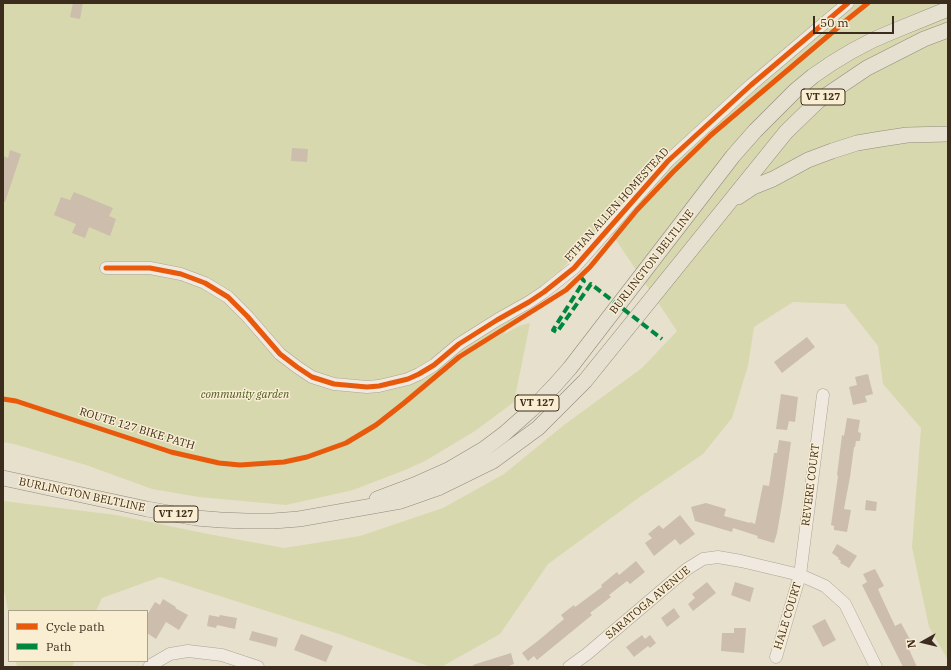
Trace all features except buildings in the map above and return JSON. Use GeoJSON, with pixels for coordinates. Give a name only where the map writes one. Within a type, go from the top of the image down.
{"type":"FeatureCollection","features":[{"type":"Feature","properties":{"kind":"main road","name":"BURLINGTON BELTLINE"},"geometry":{"type":"LineString","coordinates":[[352,510],[450,469],[484,449],[504,434],[531,410],[570,368],[733,156],[780,106],[813,76],[852,51],[873,40],[948,9]]}},
{"type":"Feature","properties":{"kind":"main road","name":"BURLINGTON BELTLINE"},"geometry":{"type":"LineString","coordinates":[[3,478],[196,518],[247,522],[299,519],[352,510],[401,501],[438,488],[493,461],[538,428],[585,381],[786,132],[818,101],[867,68],[924,39],[948,30]]}},
{"type":"Feature","properties":{"kind":"main road"},"geometry":{"type":"LineString","coordinates":[[729,203],[753,187],[773,179],[808,160],[857,143],[907,135],[948,134]]}},
{"type":"Feature","properties":{"kind":"street","name":"ETHAN ALLEN HOMESTEAD"},"geometry":{"type":"LineString","coordinates":[[106,268],[150,268],[181,274],[205,283],[228,297],[247,316],[280,354],[312,376],[334,384],[367,387],[379,386],[408,378],[419,374],[434,365],[459,344],[496,320],[529,302],[574,268],[668,161],[752,84],[848,3]]}},
{"type":"Feature","properties":{"kind":"street","name":"REVERE COURT"},"geometry":{"type":"LineString","coordinates":[[800,575],[823,395]]}},
{"type":"Feature","properties":{"kind":"street","name":"SARATOGA AVENUE"},"geometry":{"type":"LineString","coordinates":[[569,667],[587,654],[686,569],[703,559],[718,557],[800,575],[825,586],[845,604],[876,667]]}},
{"type":"Feature","properties":{"kind":"street","name":"HALE COURT"},"geometry":{"type":"LineString","coordinates":[[776,657],[800,575]]}},
{"type":"Feature","properties":{"kind":"street"},"geometry":{"type":"LineString","coordinates":[[149,667],[170,654],[188,651],[222,655],[258,667]]}},
{"type":"Feature","properties":{"kind":"green space","name":"community garden"},"geometry":{"type":"Polygon","coordinates":[[[3,3],[948,3],[948,660],[929,627],[912,547],[921,428],[883,384],[878,346],[845,304],[793,302],[754,327],[748,366],[732,418],[703,454],[637,499],[548,564],[500,634],[441,667],[431,667],[339,634],[160,577],[102,598],[96,610],[8,610],[8,611],[5,594],[3,591],[3,501],[116,515],[284,548],[360,536],[443,508],[504,474],[564,425],[642,368],[677,331],[604,222],[561,270],[549,279],[503,335],[519,326],[530,323],[514,402],[475,431],[425,461],[353,490],[286,505],[199,497],[152,489],[86,465],[3,442],[3,3]]]}},
{"type":"Feature","properties":{"kind":"green space"},"geometry":{"type":"Polygon","coordinates":[[[16,662],[74,662],[72,667],[17,667],[16,662]]]}},
{"type":"Feature","properties":{"kind":"marked path"},"geometry":{"type":"LineString","coordinates":[[580,276],[584,281],[553,330],[557,332],[591,284],[662,339]]}},
{"type":"Feature","properties":{"kind":"cycle path"},"geometry":{"type":"LineString","coordinates":[[106,268],[150,268],[181,274],[205,283],[228,297],[247,316],[280,354],[312,377],[334,384],[367,387],[379,386],[408,379],[434,365],[459,344],[544,292],[574,268],[668,161],[751,85],[848,3]]}},
{"type":"Feature","properties":{"kind":"cycle path","name":"ROUTE 127 BIKE PATH"},"geometry":{"type":"LineString","coordinates":[[3,399],[16,401],[171,452],[219,463],[240,465],[284,462],[307,457],[346,443],[376,425],[459,357],[566,290],[590,267],[637,210],[711,135],[868,3]]}}]}
